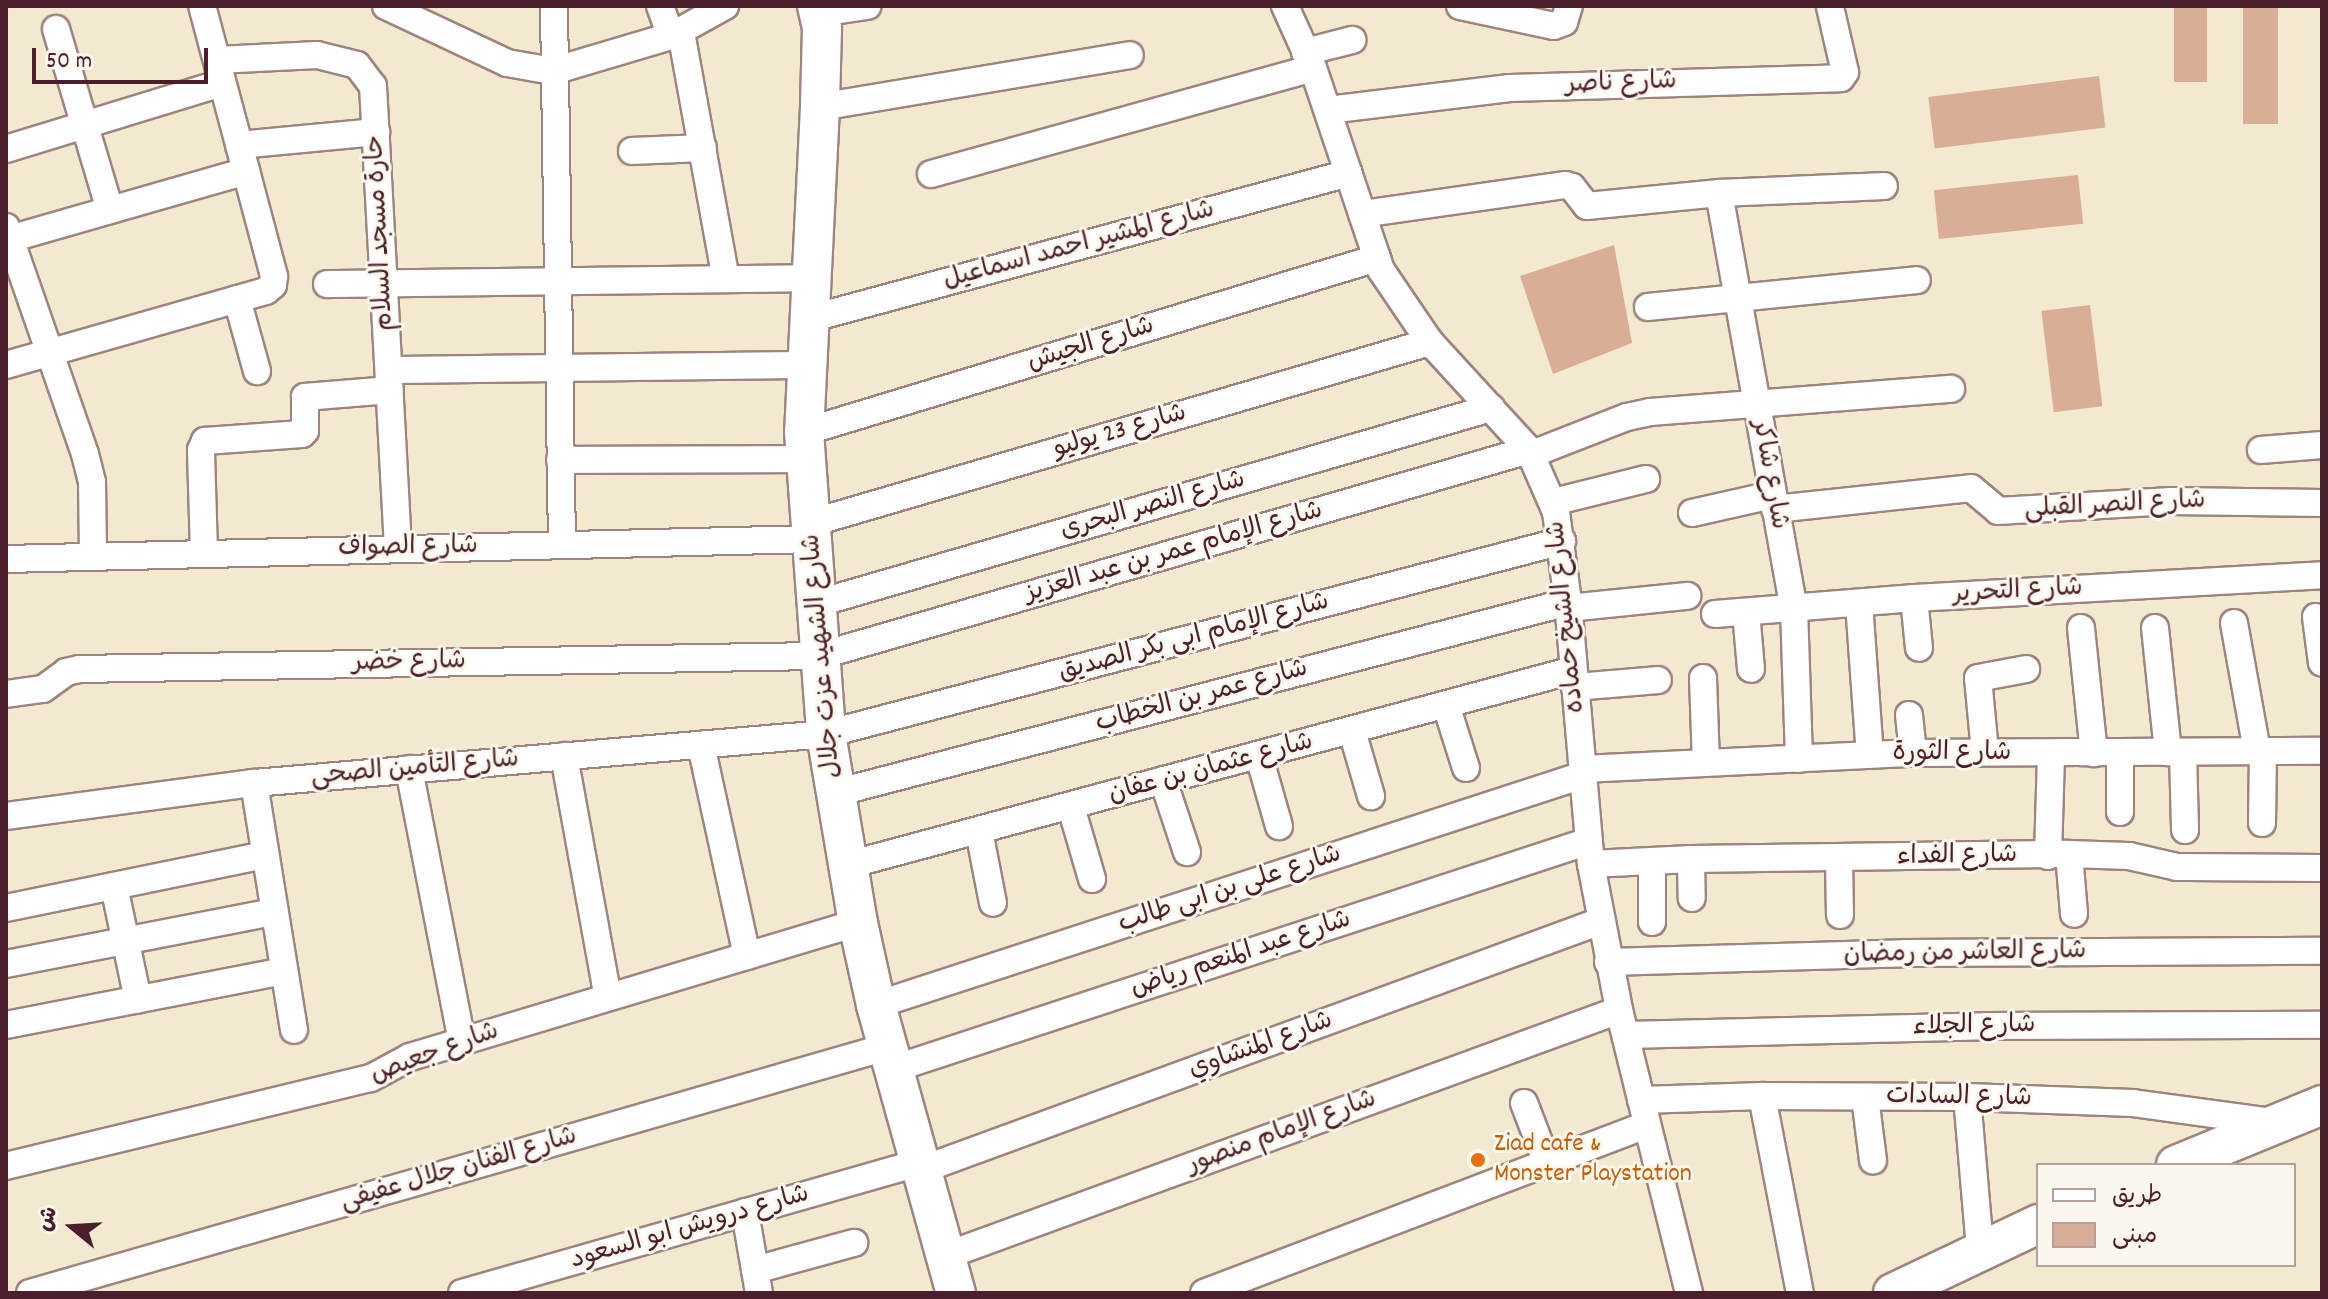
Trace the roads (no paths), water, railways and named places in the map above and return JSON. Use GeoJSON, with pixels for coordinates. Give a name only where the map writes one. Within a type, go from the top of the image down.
{"type":"FeatureCollection","features":[{"type":"Feature","properties":{"kind":"street"},"geometry":{"type":"LineString","coordinates":[[6,365],[266,291],[273,285],[274,276],[202,6]]}},
{"type":"Feature","properties":{"kind":"street"},"geometry":{"type":"LineString","coordinates":[[386,6],[507,63],[553,71],[676,34],[725,6]]}},
{"type":"Feature","properties":{"kind":"street"},"geometry":{"type":"LineString","coordinates":[[554,6],[562,545]]}},
{"type":"Feature","properties":{"kind":"street"},"geometry":{"type":"LineString","coordinates":[[660,6],[676,34],[703,148],[726,279]]}},
{"type":"Feature","properties":{"kind":"street"},"geometry":{"type":"LineString","coordinates":[[819,10],[867,6]]}},
{"type":"Feature","properties":{"kind":"street","name":"شارع الشيخ حماده"},"geometry":{"type":"LineString","coordinates":[[1285,6],[1328,110],[1386,277],[1430,342],[1530,452],[1553,502],[1562,541],[1590,853],[1608,962],[1689,1293]]}},
{"type":"Feature","properties":{"kind":"street"},"geometry":{"type":"LineString","coordinates":[[1460,6],[1554,26],[1564,22],[1569,6]]}},
{"type":"Feature","properties":{"kind":"street","name":"شارع ناصر"},"geometry":{"type":"LineString","coordinates":[[1328,110],[1510,88],[1841,78],[1845,72],[1830,7]]}},
{"type":"Feature","properties":{"kind":"street","name":"شارع الشهيد عزت جلال"},"geometry":{"type":"LineString","coordinates":[[819,10],[820,107],[805,365],[805,445],[826,734],[858,923],[876,1005],[956,1293]]}},
{"type":"Feature","properties":{"kind":"street"},"geometry":{"type":"LineString","coordinates":[[56,29],[110,210]]}},
{"type":"Feature","properties":{"kind":"street"},"geometry":{"type":"LineString","coordinates":[[931,174],[1309,60],[1352,40]]}},
{"type":"Feature","properties":{"kind":"street","name":"حارة مسجد السلام"},"geometry":{"type":"LineString","coordinates":[[6,149],[85,125],[219,72],[304,54],[357,65],[370,78],[376,132],[398,548]]}},
{"type":"Feature","properties":{"kind":"street"},"geometry":{"type":"LineString","coordinates":[[820,107],[1130,55]]}},
{"type":"Feature","properties":{"kind":"street"},"geometry":{"type":"LineString","coordinates":[[239,145],[376,132]]}},
{"type":"Feature","properties":{"kind":"street"},"geometry":{"type":"LineString","coordinates":[[632,151],[703,148]]}},
{"type":"Feature","properties":{"kind":"street"},"geometry":{"type":"LineString","coordinates":[[93,554],[89,468],[7,235],[110,210],[246,171]]}},
{"type":"Feature","properties":{"kind":"street","name":"شارع المشير احمد اسماعيل"},"geometry":{"type":"LineString","coordinates":[[809,319],[1349,173]]}},
{"type":"Feature","properties":{"kind":"street"},"geometry":{"type":"LineString","coordinates":[[1362,214],[1566,185],[1572,187],[1580,202],[1587,206],[1719,193],[1884,186]]}},
{"type":"Feature","properties":{"kind":"street","name":"شارع شاكر"},"geometry":{"type":"LineString","coordinates":[[1719,193],[1794,608],[1799,759]]}},
{"type":"Feature","properties":{"kind":"street","name":"شارع الجيش"},"geometry":{"type":"LineString","coordinates":[[560,460],[805,445],[1377,258]]}},
{"type":"Feature","properties":{"kind":"street"},"geometry":{"type":"LineString","coordinates":[[327,284],[812,278]]}},
{"type":"Feature","properties":{"kind":"street"},"geometry":{"type":"LineString","coordinates":[[1648,307],[1917,280]]}},
{"type":"Feature","properties":{"kind":"street"},"geometry":{"type":"LineString","coordinates":[[237,299],[257,371]]}},
{"type":"Feature","properties":{"kind":"street","name":"شارع 23 يوليو"},"geometry":{"type":"LineString","coordinates":[[811,531],[1430,342]]}},
{"type":"Feature","properties":{"kind":"street"},"geometry":{"type":"LineString","coordinates":[[204,553],[201,450],[205,441],[304,433],[305,397],[389,380],[558,369],[805,365]]}},
{"type":"Feature","properties":{"kind":"street","name":"شارع الإمام عمر بن عبد العزيز"},"geometry":{"type":"LineString","coordinates":[[819,656],[1530,452],[1627,417],[1662,411],[1951,389]]}},
{"type":"Feature","properties":{"kind":"street","name":"شارع النصر البحرى"},"geometry":{"type":"LineString","coordinates":[[815,604],[1491,408]]}},
{"type":"Feature","properties":{"kind":"street"},"geometry":{"type":"LineString","coordinates":[[2261,450],[2322,445]]}},
{"type":"Feature","properties":{"kind":"street"},"geometry":{"type":"LineString","coordinates":[[1553,502],[1646,479]]}},
{"type":"Feature","properties":{"kind":"street","name":"شارع النصر القبلى"},"geometry":{"type":"LineString","coordinates":[[1692,513],[1774,502],[1971,488],[1998,511],[2171,501],[2322,503]]}},
{"type":"Feature","properties":{"kind":"street","name":"شارع الصواف"},"geometry":{"type":"LineString","coordinates":[[6,559],[93,554],[562,545],[811,531]]}},
{"type":"Feature","properties":{"kind":"street","name":"شارع الإمام ابى بكر الصديق"},"geometry":{"type":"LineString","coordinates":[[826,734],[1562,541]]}},
{"type":"Feature","properties":{"kind":"street","name":"شارع التحرير"},"geometry":{"type":"LineString","coordinates":[[1715,614],[1914,598],[2322,575]]}},
{"type":"Feature","properties":{"kind":"street","name":"شارع عمر بن الخطاب"},"geometry":{"type":"LineString","coordinates":[[835,793],[1568,605],[1687,596]]}},
{"type":"Feature","properties":{"kind":"street"},"geometry":{"type":"LineString","coordinates":[[1914,598],[1919,648]]}},
{"type":"Feature","properties":{"kind":"street"},"geometry":{"type":"LineString","coordinates":[[1859,603],[1870,755]]}},
{"type":"Feature","properties":{"kind":"street"},"geometry":{"type":"LineString","coordinates":[[1746,612],[1751,669]]}},
{"type":"Feature","properties":{"kind":"street"},"geometry":{"type":"LineString","coordinates":[[2316,617],[2322,663]]}},
{"type":"Feature","properties":{"kind":"street"},"geometry":{"type":"LineString","coordinates":[[2234,623],[2260,751],[2262,823]]}},
{"type":"Feature","properties":{"kind":"street"},"geometry":{"type":"LineString","coordinates":[[2081,628],[2120,812]]}},
{"type":"Feature","properties":{"kind":"street"},"geometry":{"type":"LineString","coordinates":[[2155,628],[2185,830]]}},
{"type":"Feature","properties":{"kind":"street","name":"شارع خضر"},"geometry":{"type":"LineString","coordinates":[[6,694],[43,689],[66,672],[79,669],[819,656]]}},
{"type":"Feature","properties":{"kind":"street"},"geometry":{"type":"LineString","coordinates":[[1985,752],[1978,678],[2026,669]]}},
{"type":"Feature","properties":{"kind":"street"},"geometry":{"type":"LineString","coordinates":[[1703,678],[1706,763]]}},
{"type":"Feature","properties":{"kind":"street","name":"شارع عثمان بن عفان"},"geometry":{"type":"LineString","coordinates":[[848,865],[1446,705],[1574,679],[1658,680]]}},
{"type":"Feature","properties":{"kind":"street"},"geometry":{"type":"LineString","coordinates":[[1446,705],[1466,768]]}},
{"type":"Feature","properties":{"kind":"street"},"geometry":{"type":"LineString","coordinates":[[1909,715],[1913,753]]}},
{"type":"Feature","properties":{"kind":"street"},"geometry":{"type":"LineString","coordinates":[[1352,731],[1371,796]]}},
{"type":"Feature","properties":{"kind":"street","name":"شارع التأمين الصحى"},"geometry":{"type":"LineString","coordinates":[[6,816],[254,783],[826,734]]}},
{"type":"Feature","properties":{"kind":"street"},"geometry":{"type":"LineString","coordinates":[[701,745],[747,956]]}},
{"type":"Feature","properties":{"kind":"street","name":"شارع الثورة"},"geometry":{"type":"LineString","coordinates":[[1583,772],[1913,753],[2322,751]]}},
{"type":"Feature","properties":{"kind":"street"},"geometry":{"type":"LineString","coordinates":[[2051,754],[2059,855],[2074,914]]}},
{"type":"Feature","properties":{"kind":"street"},"geometry":{"type":"LineString","coordinates":[[564,756],[608,997]]}},
{"type":"Feature","properties":{"kind":"street"},"geometry":{"type":"LineString","coordinates":[[1259,756],[1279,826]]}},
{"type":"Feature","properties":{"kind":"street"},"geometry":{"type":"LineString","coordinates":[[409,769],[462,1041]]}},
{"type":"Feature","properties":{"kind":"street","name":"شارع على بن ابى طالب"},"geometry":{"type":"LineString","coordinates":[[876,1005],[1583,772]]}},
{"type":"Feature","properties":{"kind":"street"},"geometry":{"type":"LineString","coordinates":[[1163,780],[1187,852]]}},
{"type":"Feature","properties":{"kind":"street"},"geometry":{"type":"LineString","coordinates":[[254,783],[294,1030]]}},
{"type":"Feature","properties":{"kind":"street"},"geometry":{"type":"LineString","coordinates":[[1071,807],[1092,879]]}},
{"type":"Feature","properties":{"kind":"street"},"geometry":{"type":"LineString","coordinates":[[979,831],[993,903]]}},
{"type":"Feature","properties":{"kind":"street","name":"شارع الفداء"},"geometry":{"type":"LineString","coordinates":[[1590,853],[1652,861],[2129,856],[2177,867],[2322,868]]}},
{"type":"Feature","properties":{"kind":"street","name":"شارع عبد المنعم رياض"},"geometry":{"type":"LineString","coordinates":[[890,1058],[1590,853]]}},
{"type":"Feature","properties":{"kind":"street"},"geometry":{"type":"LineString","coordinates":[[6,908],[265,855]]}},
{"type":"Feature","properties":{"kind":"street"},"geometry":{"type":"LineString","coordinates":[[1691,859],[1692,898]]}},
{"type":"Feature","properties":{"kind":"street"},"geometry":{"type":"LineString","coordinates":[[1839,859],[1840,915]]}},
{"type":"Feature","properties":{"kind":"street"},"geometry":{"type":"LineString","coordinates":[[1652,861],[1652,922]]}},
{"type":"Feature","properties":{"kind":"street"},"geometry":{"type":"LineString","coordinates":[[114,886],[138,1000]]}},
{"type":"Feature","properties":{"kind":"street"},"geometry":{"type":"LineString","coordinates":[[6,964],[273,912]]}},
{"type":"Feature","properties":{"kind":"street","name":"شارع المنشاوي"},"geometry":{"type":"LineString","coordinates":[[920,1166],[1601,921]]}},
{"type":"Feature","properties":{"kind":"street","name":"شارع جعيص"},"geometry":{"type":"LineString","coordinates":[[6,1166],[371,1078],[410,1057],[858,923]]}},
{"type":"Feature","properties":{"kind":"street","name":"شارع العاشر من رمضان"},"geometry":{"type":"LineString","coordinates":[[1608,962],[1905,953],[2322,951]]}},
{"type":"Feature","properties":{"kind":"street"},"geometry":{"type":"LineString","coordinates":[[6,1025],[284,971]]}},
{"type":"Feature","properties":{"kind":"street","name":"شارع الإمام منصور"},"geometry":{"type":"LineString","coordinates":[[945,1256],[1619,1010]]}},
{"type":"Feature","properties":{"kind":"street","name":"شارع الجلاء"},"geometry":{"type":"LineString","coordinates":[[1626,1035],[1986,1026],[2322,1025]]}},
{"type":"Feature","properties":{"kind":"street","name":"شارع الفنان جلال عفيفى"},"geometry":{"type":"LineString","coordinates":[[30,1293],[890,1058]]}},
{"type":"Feature","properties":{"kind":"street"},"geometry":{"type":"LineString","coordinates":[[1762,1096],[1800,1293]]}},
{"type":"Feature","properties":{"kind":"street","name":"شارع السادات"},"geometry":{"type":"LineString","coordinates":[[1204,1293],[1547,1163],[1644,1113],[1762,1096],[1967,1097],[2133,1103],[2274,1123]]}},
{"type":"Feature","properties":{"kind":"street"},"geometry":{"type":"LineString","coordinates":[[1865,1097],[1873,1160]]}},
{"type":"Feature","properties":{"kind":"street"},"geometry":{"type":"LineString","coordinates":[[1967,1097],[1980,1249]]}},
{"type":"Feature","properties":{"kind":"street"},"geometry":{"type":"LineString","coordinates":[[1524,1103],[1547,1163]]}},
{"type":"Feature","properties":{"kind":"street"},"geometry":{"type":"LineString","coordinates":[[2181,1163],[2322,1105]]}},
{"type":"Feature","properties":{"kind":"street","name":"شارع درويش ابو السعود"},"geometry":{"type":"LineString","coordinates":[[462,1293],[745,1212],[920,1166]]}},
{"type":"Feature","properties":{"kind":"street"},"geometry":{"type":"LineString","coordinates":[[745,1212],[757,1282],[854,1243]]}},
{"type":"Feature","properties":{"kind":"street"},"geometry":{"type":"LineString","coordinates":[[1893,1293],[2036,1225]]}},
{"type":"Feature","properties":{"kind":"place","name":"Ziad cafe & Monster Playstation"},"geometry":{"type":"Point","coordinates":[1478,1160]}}]}
